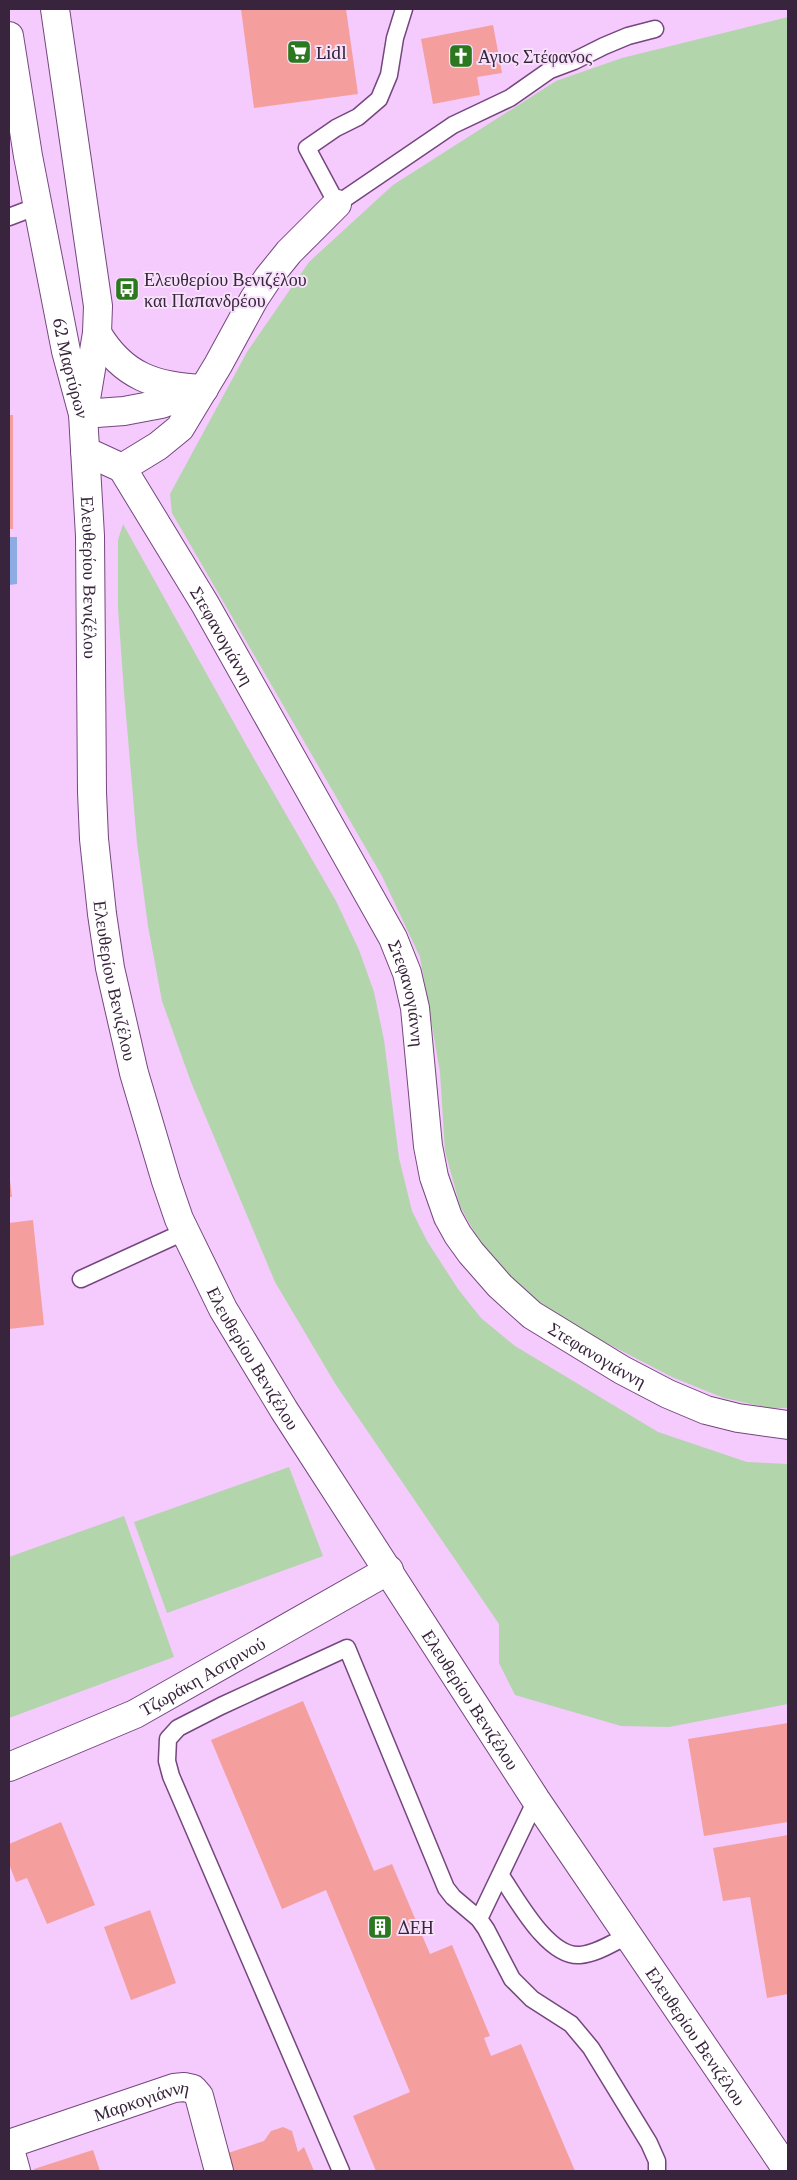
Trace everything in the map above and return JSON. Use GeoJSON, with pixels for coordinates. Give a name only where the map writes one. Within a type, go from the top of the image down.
{"type":"FeatureCollection","features":[{"type":"Feature","properties":{"kind":"main road","name":"62 Μαρτύρων"},"geometry":{"type":"LineString","coordinates":[[55,9],[95,274],[98,306],[97,333],[83,414]]}},
{"type":"Feature","properties":{"kind":"main road","name":"62 Μαρτύρων"},"geometry":{"type":"LineString","coordinates":[[9,36],[38,206],[66,351],[83,414]]}},
{"type":"Feature","properties":{"kind":"main road"},"geometry":{"type":"LineString","coordinates":[[85,451],[122,468],[158,446],[180,428],[204,389],[254,298],[268,278],[289,252],[337,204]]}},
{"type":"Feature","properties":{"kind":"main road"},"geometry":{"type":"LineString","coordinates":[[97,333],[106,349],[120,364],[148,379],[174,387],[204,389]]}},
{"type":"Feature","properties":{"kind":"main road"},"geometry":{"type":"LineString","coordinates":[[83,414],[124,411],[161,404],[204,389]]}},
{"type":"Feature","properties":{"kind":"main road","name":"Ελευθερίου Βενιζέλου"},"geometry":{"type":"LineString","coordinates":[[83,414],[90,536],[92,792],[97,879],[110,968],[134,1073],[166,1181],[186,1231],[223,1308],[251,1357],[536,1800],[788,2171]]}},
{"type":"Feature","properties":{"kind":"main road","name":"Στεφανογιάννη"},"geometry":{"type":"LineString","coordinates":[[122,468],[205,604],[393,938],[407,972],[415,1008],[430,1161],[444,1208],[458,1235],[490,1275],[525,1310],[602,1359],[668,1394],[706,1410],[738,1418],[788,1425]]}},
{"type":"Feature","properties":{"kind":"main road","name":"Τζωράκη Αστρινού"},"geometry":{"type":"LineString","coordinates":[[9,1766],[134,1714],[389,1570]]}},
{"type":"Feature","properties":{"kind":"main road","name":"Μαρκογιάννη"},"geometry":{"type":"LineString","coordinates":[[9,2145],[142,2098],[184,2087],[193,2089],[199,2096],[219,2171]]}},
{"type":"Feature","properties":{"kind":"main road"},"geometry":{"type":"LineString","coordinates":[[9,2145],[16,2171]]}},
{"type":"Feature","properties":{"kind":"lane"},"geometry":{"type":"LineString","coordinates":[[404,9],[395,38],[389,75],[379,100],[358,117],[336,128],[307,148],[337,204],[453,125],[510,98],[550,70],[628,36],[654,29]]}},
{"type":"Feature","properties":{"kind":"lane"},"geometry":{"type":"LineString","coordinates":[[9,217],[38,206]]}},
{"type":"Feature","properties":{"kind":"lane"},"geometry":{"type":"LineString","coordinates":[[81,1279],[186,1231]]}},
{"type":"Feature","properties":{"kind":"lane"},"geometry":{"type":"LineString","coordinates":[[341,2171],[171,1776],[167,1761],[168,1739],[178,1728],[346,1648],[446,1888],[453,1897],[479,1919],[512,1979],[532,1999],[571,2024],[591,2048],[649,2143],[657,2161],[657,2171]]}},
{"type":"Feature","properties":{"kind":"lane"},"geometry":{"type":"LineString","coordinates":[[479,1919],[536,1800]]}},
{"type":"Feature","properties":{"kind":"lane"},"geometry":{"type":"LineString","coordinates":[[501,1876],[542,1935],[556,1947],[569,1954],[578,1956],[590,1954],[627,1936]]}},
{"type":"Feature","properties":{"kind":"green space"},"geometry":{"type":"Polygon","coordinates":[[[788,17],[788,1408],[770,1408],[724,1398],[672,1377],[595,1337],[525,1293],[486,1253],[460,1206],[445,1151],[440,1072],[420,957],[382,876],[172,513],[170,494],[247,352],[309,262],[393,185],[556,81],[622,58],[788,17]]]}},
{"type":"Feature","properties":{"kind":"green space"},"geometry":{"type":"Polygon","coordinates":[[[123,524],[336,901],[359,950],[374,992],[384,1040],[399,1158],[412,1211],[427,1241],[458,1289],[481,1318],[515,1346],[658,1432],[747,1462],[788,1464],[788,1704],[669,1727],[621,1726],[515,1695],[499,1663],[499,1624],[336,1385],[275,1282],[191,1082],[162,1001],[148,926],[137,843],[124,692],[118,608],[118,540],[123,524]]]}},
{"type":"Feature","properties":{"kind":"green space"},"geometry":{"type":"Polygon","coordinates":[[[289,1467],[323,1556],[167,1613],[134,1522],[289,1467]]]}},
{"type":"Feature","properties":{"kind":"green space"},"geometry":{"type":"Polygon","coordinates":[[[124,1516],[174,1657],[9,1718],[9,1557],[124,1516]]]}},
{"type":"Feature","properties":{"kind":"water"},"geometry":{"type":"Polygon","coordinates":[[[9,537],[17,537],[17,584],[9,585],[9,537]]]}},
{"type":"Feature","properties":{"kind":"building","name":"Lidl"},"geometry":{"type":"Polygon","coordinates":[[[241,9],[346,9],[358,94],[254,108],[241,9]]]}},
{"type":"Feature","properties":{"kind":"building","name":"Αγιος Στέφανος"},"geometry":{"type":"Polygon","coordinates":[[[493,25],[502,73],[477,77],[480,95],[433,104],[421,39],[493,25]]]}},
{"type":"Feature","properties":{"kind":"building"},"geometry":{"type":"Polygon","coordinates":[[[9,415],[13,415],[13,529],[9,529],[9,415]]]}},
{"type":"Feature","properties":{"kind":"building"},"geometry":{"type":"Polygon","coordinates":[[[9,1172],[12,1197],[9,1197],[9,1172]]]}},
{"type":"Feature","properties":{"kind":"building"},"geometry":{"type":"Polygon","coordinates":[[[33,1220],[44,1325],[9,1329],[9,1223],[33,1220]]]}},
{"type":"Feature","properties":{"kind":"building","name":"ΔΕΗ"},"geometry":{"type":"Polygon","coordinates":[[[303,1701],[374,1871],[392,1864],[430,1954],[452,1945],[490,2036],[484,2038],[491,2056],[521,2044],[575,2171],[376,2171],[353,2116],[410,2092],[326,1890],[282,1909],[211,1740],[303,1701]]]}},
{"type":"Feature","properties":{"kind":"building"},"geometry":{"type":"Polygon","coordinates":[[[788,1723],[788,1822],[704,1836],[688,1739],[788,1723]]]}},
{"type":"Feature","properties":{"kind":"building"},"geometry":{"type":"Polygon","coordinates":[[[61,1822],[95,1905],[47,1924],[27,1878],[16,1882],[9,1864],[9,1844],[61,1822]]]}},
{"type":"Feature","properties":{"kind":"building"},"geometry":{"type":"Polygon","coordinates":[[[788,1835],[788,1994],[767,1998],[750,1897],[723,1901],[713,1848],[788,1835]]]}},
{"type":"Feature","properties":{"kind":"building"},"geometry":{"type":"Polygon","coordinates":[[[150,1910],[176,1983],[131,2000],[104,1927],[150,1910]]]}},
{"type":"Feature","properties":{"kind":"building"},"geometry":{"type":"Polygon","coordinates":[[[283,2127],[292,2131],[298,2152],[304,2147],[314,2171],[232,2171],[225,2154],[264,2141],[271,2131],[283,2127]]]}},
{"type":"Feature","properties":{"kind":"building"},"geometry":{"type":"Polygon","coordinates":[[[93,2150],[100,2171],[35,2171],[34,2169],[93,2150]]]}},
{"type":"Feature","properties":{"kind":"place","name":"Lidl"},"geometry":{"type":"Point","coordinates":[299,52]}},
{"type":"Feature","properties":{"kind":"place","name":"Αγιος Στέφανος"},"geometry":{"type":"Point","coordinates":[461,56]}},
{"type":"Feature","properties":{"kind":"place","name":"Ελευθερίου Βενιζέλου και Παπανδρέου"},"geometry":{"type":"Point","coordinates":[127,289]}},
{"type":"Feature","properties":{"kind":"place","name":"ΔΕΗ"},"geometry":{"type":"Point","coordinates":[380,1927]}}]}
